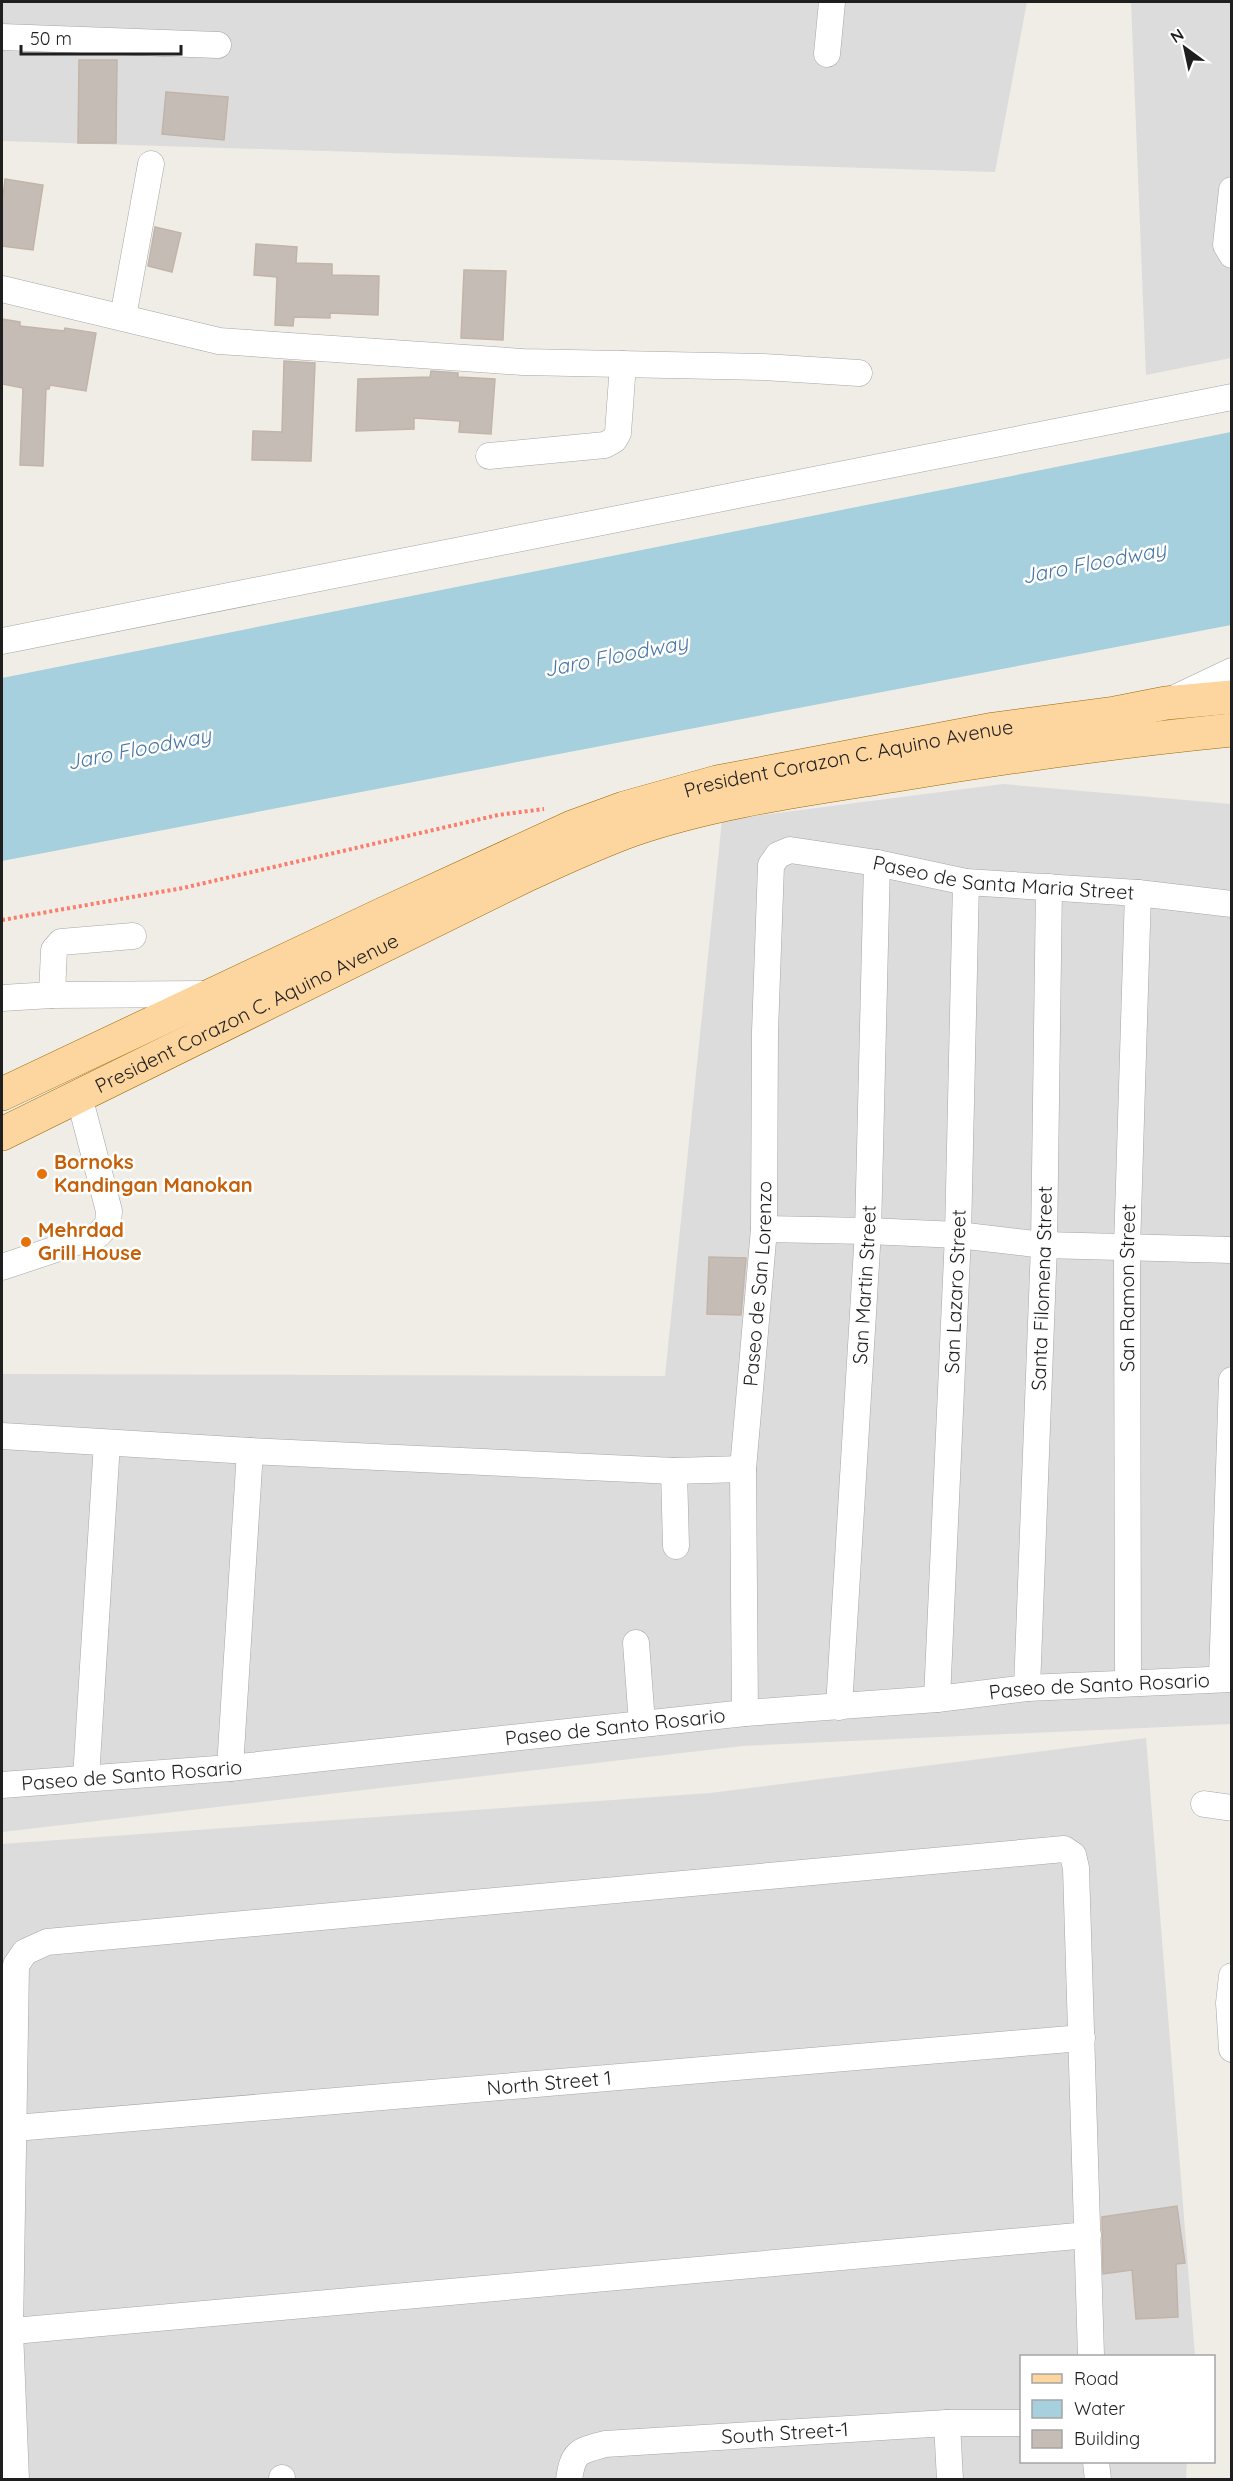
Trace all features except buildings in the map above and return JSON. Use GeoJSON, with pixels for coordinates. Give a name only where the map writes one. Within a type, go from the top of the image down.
{"type":"FeatureCollection","features":[{"type":"Feature","properties":{"kind":"main road","name":"President Corazon C. Aquino Avenue"},"geometry":{"type":"LineString","coordinates":[[1116,727],[1166,703],[1232,697]]}},
{"type":"Feature","properties":{"kind":"main road","name":"President Corazon C. Aquino Avenue"},"geometry":{"type":"LineString","coordinates":[[2,1134],[79,1096],[486,882],[572,827],[624,808],[717,782],[994,729],[1116,727],[1232,730]]}},
{"type":"Feature","properties":{"kind":"main road","name":"President Corazon C. Aquino Avenue"},"geometry":{"type":"LineString","coordinates":[[2,1113],[107,1060],[289,978],[486,882]]}},
{"type":"Feature","properties":{"kind":"main road","name":"President Corazon C. Aquino Avenue"},"geometry":{"type":"LineString","coordinates":[[2,1094],[216,994],[486,882]]}},
{"type":"Feature","properties":{"kind":"street"},"geometry":{"type":"LineString","coordinates":[[827,54],[832,2]]}},
{"type":"Feature","properties":{"kind":"street"},"geometry":{"type":"LineString","coordinates":[[2,37],[218,45]]}},
{"type":"Feature","properties":{"kind":"street"},"geometry":{"type":"LineString","coordinates":[[123,318],[152,164]]}},
{"type":"Feature","properties":{"kind":"street"},"geometry":{"type":"LineString","coordinates":[[1232,190],[1226,245],[1232,255]]}},
{"type":"Feature","properties":{"kind":"street"},"geometry":{"type":"LineString","coordinates":[[2,289],[219,341],[524,362],[764,367],[859,373]]}},
{"type":"Feature","properties":{"kind":"street"},"geometry":{"type":"LineString","coordinates":[[489,456],[605,445],[614,440],[618,432],[623,364]]}},
{"type":"Feature","properties":{"kind":"street"},"geometry":{"type":"LineString","coordinates":[[2,641],[1232,397]]}},
{"type":"Feature","properties":{"kind":"street"},"geometry":{"type":"LineString","coordinates":[[1166,703],[1232,671]]}},
{"type":"Feature","properties":{"kind":"street","name":"Paseo de Santa Maria Street"},"geometry":{"type":"LineString","coordinates":[[778,855],[790,850],[877,863],[966,882],[1138,893],[1232,904]]}},
{"type":"Feature","properties":{"kind":"street","name":"Paseo de San Lorenzo"},"geometry":{"type":"LineString","coordinates":[[745,1713],[743,1469],[764,1229],[771,866],[778,855]]}},
{"type":"Feature","properties":{"kind":"street","name":"San Martin Street"},"geometry":{"type":"LineString","coordinates":[[839,1707],[868,1231],[877,863]]}},
{"type":"Feature","properties":{"kind":"street","name":"San Lazaro Street"},"geometry":{"type":"LineString","coordinates":[[938,1699],[958,1235],[966,882]]}},
{"type":"Feature","properties":{"kind":"street","name":"Santa Filomena Street"},"geometry":{"type":"LineString","coordinates":[[1027,1688],[1044,1245],[1049,887]]}},
{"type":"Feature","properties":{"kind":"street","name":"San Ramon Street"},"geometry":{"type":"LineString","coordinates":[[1128,1682],[1127,1248],[1138,893]]}},
{"type":"Feature","properties":{"kind":"street"},"geometry":{"type":"LineString","coordinates":[[51,995],[54,950],[61,942],[133,936]]}},
{"type":"Feature","properties":{"kind":"street"},"geometry":{"type":"LineString","coordinates":[[2,998],[51,995],[216,994]]}},
{"type":"Feature","properties":{"kind":"street"},"geometry":{"type":"LineString","coordinates":[[2,1267],[99,1235],[108,1224],[109,1211],[79,1096]]}},
{"type":"Feature","properties":{"kind":"street"},"geometry":{"type":"LineString","coordinates":[[764,1229],[958,1235],[1044,1245],[1232,1250]]}},
{"type":"Feature","properties":{"kind":"street"},"geometry":{"type":"LineString","coordinates":[[1227,1678],[1232,1380]]}},
{"type":"Feature","properties":{"kind":"street"},"geometry":{"type":"LineString","coordinates":[[2,1436],[250,1451],[674,1470],[743,1469]]}},
{"type":"Feature","properties":{"kind":"street"},"geometry":{"type":"LineString","coordinates":[[86,1778],[107,1443]]}},
{"type":"Feature","properties":{"kind":"street"},"geometry":{"type":"LineString","coordinates":[[230,1768],[250,1451]]}},
{"type":"Feature","properties":{"kind":"street"},"geometry":{"type":"LineString","coordinates":[[674,1470],[676,1546]]}},
{"type":"Feature","properties":{"kind":"street"},"geometry":{"type":"LineString","coordinates":[[636,1643],[642,1723]]}},
{"type":"Feature","properties":{"kind":"street","name":"Paseo de Santo Rosario"},"geometry":{"type":"LineString","coordinates":[[2,1785],[230,1768],[642,1723],[938,1699],[1027,1688],[1227,1678]]}},
{"type":"Feature","properties":{"kind":"street"},"geometry":{"type":"LineString","coordinates":[[1204,1804],[1232,1808]]}},
{"type":"Feature","properties":{"kind":"street"},"geometry":{"type":"LineString","coordinates":[[16,2480],[6,2332],[15,2128],[16,1965],[25,1952],[47,1942],[1064,1849],[1073,1855],[1076,1868],[1091,2355]]}},
{"type":"Feature","properties":{"kind":"street"},"geometry":{"type":"LineString","coordinates":[[1232,1976],[1230,2003],[1232,2049]]}},
{"type":"Feature","properties":{"kind":"street","name":"North Street 1"},"geometry":{"type":"LineString","coordinates":[[15,2128],[1082,2038]]}},
{"type":"Feature","properties":{"kind":"street"},"geometry":{"type":"LineString","coordinates":[[6,2332],[1088,2235]]}},
{"type":"Feature","properties":{"kind":"street","name":"South Street-1"},"geometry":{"type":"LineString","coordinates":[[569,2480],[575,2455],[582,2450],[605,2444],[947,2423],[1020,2422]]}},
{"type":"Feature","properties":{"kind":"street"},"geometry":{"type":"LineString","coordinates":[[947,2423],[950,2480]]}},
{"type":"Feature","properties":{"kind":"street"},"geometry":{"type":"LineString","coordinates":[[1096,2463],[1098,2480]]}},
{"type":"Feature","properties":{"kind":"path"},"geometry":{"type":"LineString","coordinates":[[2,920],[183,888],[498,815],[549,808]]}},
{"type":"Feature","properties":{"kind":"shaded area"},"geometry":{"type":"Polygon","coordinates":[[[2,2],[1027,2],[995,172],[2,141],[2,2]]]}},
{"type":"Feature","properties":{"kind":"shaded area"},"geometry":{"type":"Polygon","coordinates":[[[1131,2],[1232,2],[1231,358],[1146,375],[1131,2]]]}},
{"type":"Feature","properties":{"kind":"shaded area"},"geometry":{"type":"Polygon","coordinates":[[[1003,784],[1231,804],[1231,1724],[742,1746],[2,1832],[2,1374],[665,1376],[722,820],[1003,784]]]}},
{"type":"Feature","properties":{"kind":"shaded area"},"geometry":{"type":"Polygon","coordinates":[[[1146,1738],[1195,2355],[1020,2355],[1020,2463],[1187,2463],[1186,2479],[2,2480],[2,1844],[710,1793],[1146,1738]]]}},
{"type":"Feature","properties":{"kind":"water","name":"Jaro Floodway"},"geometry":{"type":"Polygon","coordinates":[[[1231,432],[1231,625],[2,861],[2,678],[1231,432]]]}},
{"type":"Feature","properties":{"kind":"place","name":"Bornoks Kandingan Manokan"},"geometry":{"type":"Point","coordinates":[42,1174]}},
{"type":"Feature","properties":{"kind":"place","name":"Mehrdad Grill House"},"geometry":{"type":"Point","coordinates":[26,1242]}}]}
